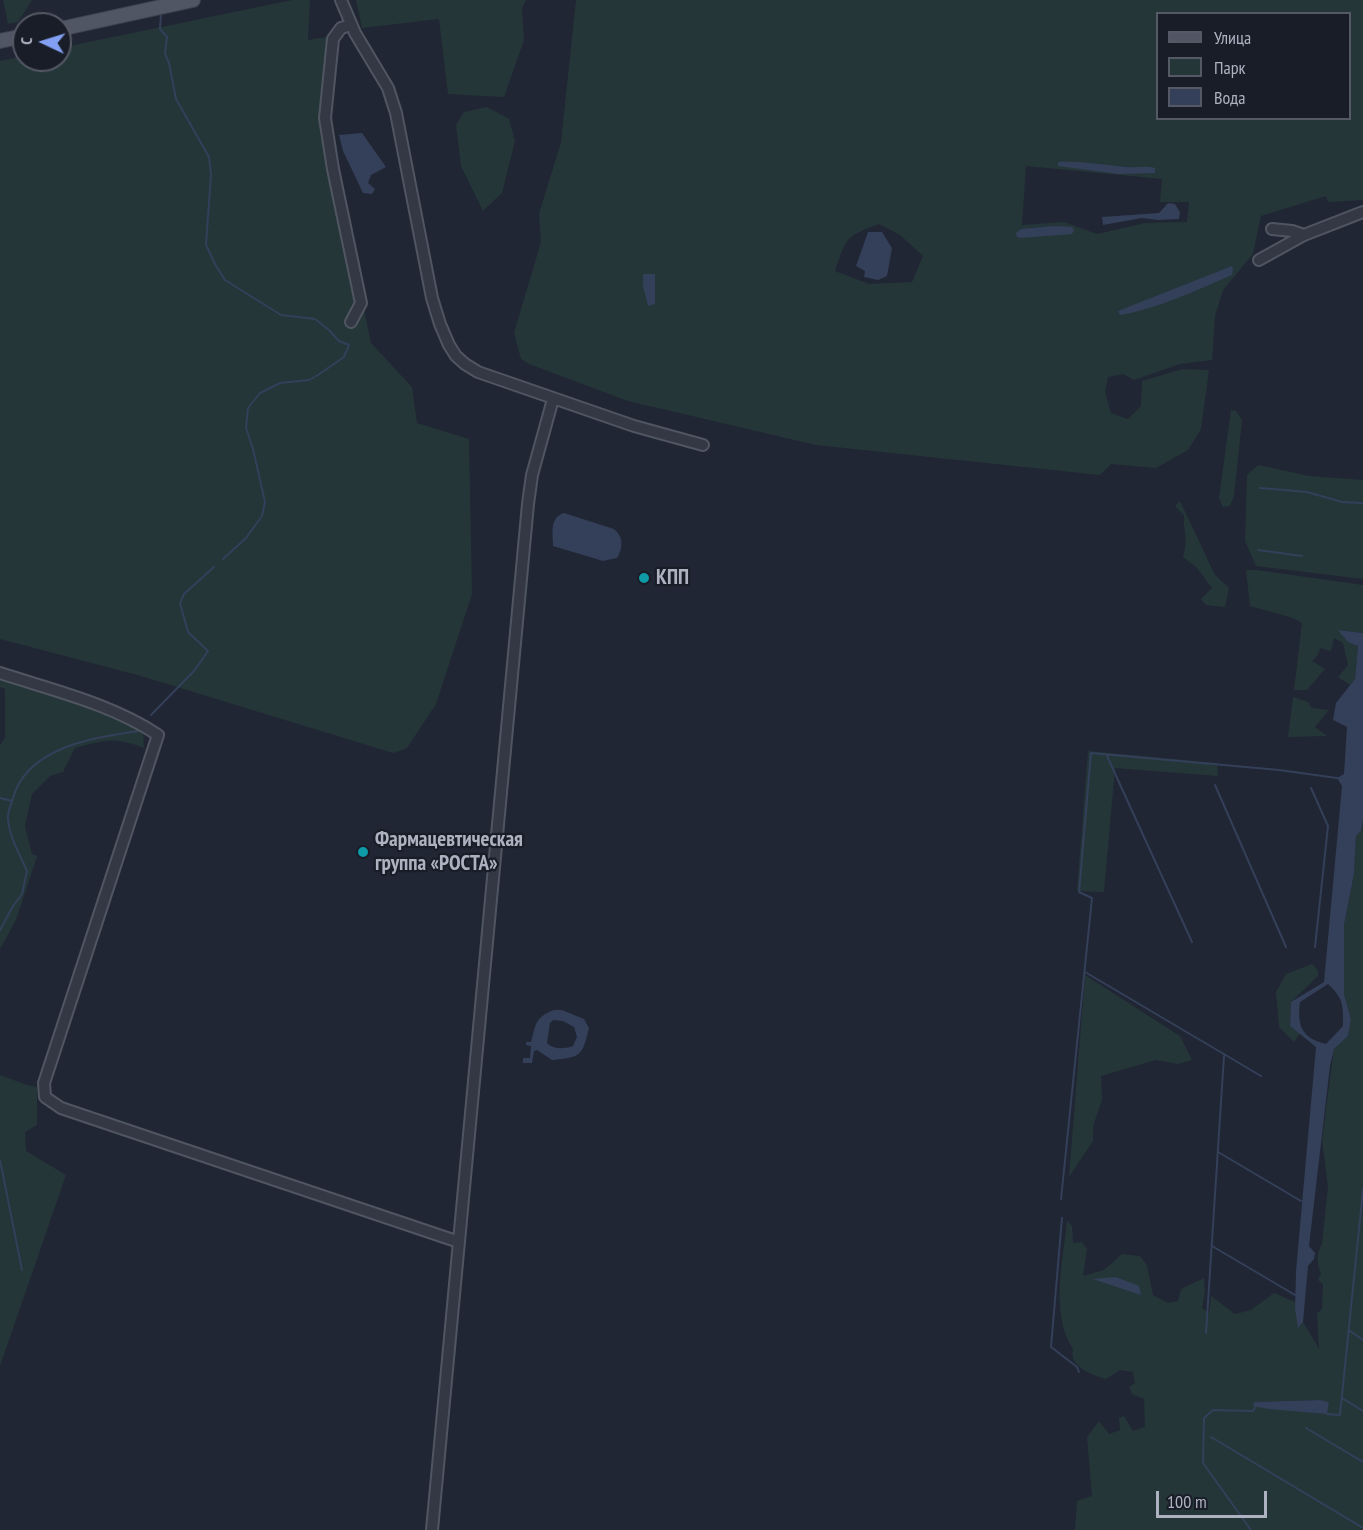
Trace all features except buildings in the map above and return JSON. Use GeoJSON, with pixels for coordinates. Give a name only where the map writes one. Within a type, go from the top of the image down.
{"type":"FeatureCollection","features":[{"type":"Feature","properties":{"kind":"main road"},"geometry":{"type":"LineString","coordinates":[[72,26],[193,0]]}},
{"type":"Feature","properties":{"kind":"street"},"geometry":{"type":"LineString","coordinates":[[341,0],[351,24],[380,71],[396,113],[432,298],[449,345],[465,364],[478,372],[634,426],[703,445]]}},
{"type":"Feature","properties":{"kind":"street"},"geometry":{"type":"LineString","coordinates":[[351,24],[341,28],[333,39],[325,118],[333,170],[361,303],[351,322]]}},
{"type":"Feature","properties":{"kind":"street"},"geometry":{"type":"LineString","coordinates":[[1259,260],[1304,235],[1363,212]]}},
{"type":"Feature","properties":{"kind":"street"},"geometry":{"type":"LineString","coordinates":[[1272,229],[1304,235]]}},
{"type":"Feature","properties":{"kind":"street"},"geometry":{"type":"LineString","coordinates":[[432,1530],[528,504],[532,475],[553,399]]}},
{"type":"Feature","properties":{"kind":"street"},"geometry":{"type":"LineString","coordinates":[[0,673],[33,682],[137,721],[158,735],[44,1083],[45,1097],[61,1108],[459,1242]]}},
{"type":"Feature","properties":{"kind":"green space"},"geometry":{"type":"Polygon","coordinates":[[[3,0],[32,0],[24,12],[12,12],[12,23],[8,24],[3,0]]]}},
{"type":"Feature","properties":{"kind":"green space"},"geometry":{"type":"Polygon","coordinates":[[[292,0],[310,0],[308,40],[327,37],[325,117],[371,343],[412,387],[417,423],[469,439],[472,594],[436,704],[407,748],[393,753],[141,676],[0,639],[0,61],[12,58],[12,72],[72,72],[72,46],[292,0]]]}},
{"type":"Feature","properties":{"kind":"green space"},"geometry":{"type":"Polygon","coordinates":[[[356,0],[526,0],[522,8],[524,40],[504,97],[448,94],[439,19],[362,28],[356,0]]]}},
{"type":"Feature","properties":{"kind":"green space"},"geometry":{"type":"Polygon","coordinates":[[[576,0],[1363,0],[1363,200],[1328,202],[1326,196],[1261,216],[1253,254],[1223,290],[1215,316],[1212,360],[1180,364],[1134,380],[1123,374],[1108,377],[1105,392],[1111,413],[1128,419],[1141,406],[1142,381],[1182,369],[1209,370],[1201,429],[1188,450],[1156,468],[1111,464],[1100,475],[816,445],[628,401],[529,364],[521,359],[514,333],[541,242],[539,214],[561,142],[576,0]],[[1026,166],[1022,225],[1064,222],[1097,234],[1145,223],[1187,222],[1189,202],[1160,202],[1162,179],[1026,166]],[[879,224],[859,232],[848,240],[835,271],[869,284],[912,282],[923,256],[900,235],[879,224]]]}},
{"type":"Feature","properties":{"kind":"green space"},"geometry":{"type":"Polygon","coordinates":[[[487,107],[509,119],[515,141],[502,193],[483,211],[461,166],[456,125],[464,112],[487,107]]]}},
{"type":"Feature","properties":{"kind":"green space"},"geometry":{"type":"Polygon","coordinates":[[[1231,410],[1236,411],[1242,420],[1234,496],[1230,506],[1223,507],[1219,498],[1231,410]]]}},
{"type":"Feature","properties":{"kind":"green space"},"geometry":{"type":"Polygon","coordinates":[[[1258,465],[1309,476],[1363,480],[1363,579],[1256,566],[1245,541],[1247,475],[1258,465]]]}},
{"type":"Feature","properties":{"kind":"green space"},"geometry":{"type":"Polygon","coordinates":[[[1180,501],[1215,575],[1229,588],[1225,607],[1206,605],[1201,599],[1212,588],[1197,568],[1183,557],[1186,540],[1184,515],[1175,506],[1180,501]]]}},
{"type":"Feature","properties":{"kind":"green space"},"geometry":{"type":"Polygon","coordinates":[[[1246,570],[1363,585],[1363,633],[1339,630],[1358,646],[1355,679],[1350,685],[1338,677],[1348,665],[1343,643],[1334,638],[1331,651],[1320,648],[1318,655],[1312,661],[1325,669],[1307,690],[1294,690],[1302,623],[1293,618],[1250,606],[1246,570]]]}},
{"type":"Feature","properties":{"kind":"green space"},"geometry":{"type":"Polygon","coordinates":[[[0,679],[126,719],[143,731],[144,748],[110,740],[75,748],[63,772],[50,776],[32,794],[25,826],[32,854],[37,856],[16,920],[0,949],[0,745],[5,738],[5,689],[0,687],[0,679]]]}},
{"type":"Feature","properties":{"kind":"green space"},"geometry":{"type":"Polygon","coordinates":[[[1293,697],[1308,702],[1312,708],[1329,710],[1315,727],[1327,736],[1288,737],[1293,697]]]}},
{"type":"Feature","properties":{"kind":"green space"},"geometry":{"type":"Polygon","coordinates":[[[1088,751],[1217,763],[1218,776],[1115,768],[1104,892],[1077,891],[1088,751]]]}},
{"type":"Feature","properties":{"kind":"green space"},"geometry":{"type":"Polygon","coordinates":[[[1363,819],[1363,1530],[1075,1530],[1077,1501],[1092,1496],[1087,1437],[1099,1421],[1109,1434],[1120,1430],[1119,1418],[1124,1416],[1133,1431],[1145,1427],[1144,1399],[1132,1394],[1129,1387],[1135,1383],[1133,1372],[1120,1370],[1106,1379],[1082,1369],[1072,1355],[1073,1349],[1066,1335],[1060,1304],[1061,1270],[1067,1221],[1072,1226],[1073,1243],[1082,1242],[1087,1249],[1083,1276],[1104,1270],[1122,1254],[1140,1256],[1147,1265],[1153,1295],[1168,1303],[1178,1301],[1181,1289],[1204,1278],[1205,1292],[1202,1308],[1209,1313],[1211,1296],[1235,1314],[1251,1310],[1274,1293],[1295,1302],[1299,1327],[1303,1322],[1319,1349],[1317,1313],[1322,1309],[1323,1284],[1318,1280],[1321,1273],[1318,1258],[1322,1244],[1328,1187],[1322,1140],[1334,1049],[1348,1036],[1351,1019],[1344,994],[1344,925],[1354,874],[1356,836],[1361,831],[1363,819]],[[1320,1400],[1255,1402],[1327,1413],[1329,1402],[1320,1400]]]}},
{"type":"Feature","properties":{"kind":"green space"},"geometry":{"type":"Polygon","coordinates":[[[1312,964],[1318,970],[1318,976],[1291,1002],[1290,1026],[1300,1033],[1294,1042],[1279,1027],[1276,992],[1286,974],[1312,964]]]}},
{"type":"Feature","properties":{"kind":"green space"},"geometry":{"type":"Polygon","coordinates":[[[1085,975],[1180,1036],[1192,1060],[1178,1064],[1156,1060],[1101,1076],[1102,1100],[1093,1126],[1093,1141],[1069,1177],[1085,975]]]}},
{"type":"Feature","properties":{"kind":"green space"},"geometry":{"type":"Polygon","coordinates":[[[0,1075],[37,1087],[37,1125],[25,1132],[26,1151],[66,1175],[0,1366],[0,1075]]]}},
{"type":"Feature","properties":{"kind":"water"},"geometry":{"type":"Polygon","coordinates":[[[362,133],[386,167],[371,175],[368,183],[375,189],[372,194],[363,193],[343,151],[339,135],[362,133]]]}},
{"type":"Feature","properties":{"kind":"water"},"geometry":{"type":"Polygon","coordinates":[[[1058,162],[1148,167],[1155,168],[1155,173],[1119,174],[1058,166],[1058,162]]]}},
{"type":"Feature","properties":{"kind":"water"},"geometry":{"type":"Polygon","coordinates":[[[1168,203],[1175,204],[1180,212],[1179,219],[1142,218],[1103,225],[1102,217],[1159,213],[1168,203]]]}},
{"type":"Feature","properties":{"kind":"water"},"geometry":{"type":"Polygon","coordinates":[[[1072,227],[1074,230],[1072,234],[1021,238],[1017,237],[1016,233],[1021,229],[1072,227]]]}},
{"type":"Feature","properties":{"kind":"water"},"geometry":{"type":"Polygon","coordinates":[[[868,232],[882,232],[892,248],[887,276],[878,280],[864,277],[865,271],[856,266],[868,232]]]}},
{"type":"Feature","properties":{"kind":"water"},"geometry":{"type":"Polygon","coordinates":[[[1232,266],[1232,275],[1177,298],[1134,312],[1120,315],[1118,311],[1232,266]]]}},
{"type":"Feature","properties":{"kind":"water"},"geometry":{"type":"Polygon","coordinates":[[[643,274],[655,274],[655,304],[648,306],[643,286],[643,274]]]}},
{"type":"Feature","properties":{"kind":"water"},"geometry":{"type":"Polygon","coordinates":[[[564,513],[614,529],[622,543],[617,558],[603,561],[553,546],[554,522],[559,515],[564,513]]]}},
{"type":"Feature","properties":{"kind":"water"},"geometry":{"type":"Polygon","coordinates":[[[1338,630],[1363,633],[1363,819],[1361,831],[1356,836],[1354,874],[1344,925],[1344,994],[1351,1019],[1348,1036],[1334,1049],[1330,1066],[1309,1246],[1315,1253],[1314,1259],[1308,1266],[1303,1322],[1298,1328],[1295,1309],[1296,1271],[1316,1047],[1290,1026],[1291,1002],[1324,982],[1342,786],[1337,778],[1344,774],[1347,727],[1333,720],[1336,703],[1355,679],[1358,646],[1348,642],[1338,630]],[[1328,984],[1300,1002],[1299,1017],[1306,1034],[1326,1044],[1343,1026],[1342,1003],[1328,984]]]}},
{"type":"Feature","properties":{"kind":"water"},"geometry":{"type":"Polygon","coordinates":[[[554,1010],[562,1010],[584,1019],[589,1028],[582,1050],[579,1054],[569,1058],[552,1060],[537,1050],[534,1051],[532,1063],[523,1063],[523,1058],[530,1058],[531,1046],[526,1045],[526,1042],[531,1042],[537,1022],[543,1015],[554,1010]],[[553,1020],[550,1023],[547,1043],[556,1048],[573,1046],[577,1037],[574,1027],[563,1021],[553,1020]]]}},
{"type":"Feature","properties":{"kind":"water"},"geometry":{"type":"Polygon","coordinates":[[[1116,1277],[1139,1286],[1141,1295],[1093,1279],[1116,1277]]]}},
{"type":"Feature","properties":{"kind":"water"},"geometry":{"type":"Polygon","coordinates":[[[1320,1400],[1329,1402],[1327,1414],[1253,1406],[1254,1402],[1320,1400]]]}},
{"type":"Feature","properties":{"kind":"waterway"},"geometry":{"type":"LineString","coordinates":[[161,14],[160,29],[167,37],[165,54],[176,99],[209,157],[211,174],[206,245],[216,266],[225,280],[281,315],[315,319],[339,341],[349,345],[344,357],[318,375],[309,380],[280,383],[260,393],[248,408],[246,428],[265,502],[262,516],[246,538],[223,559]]}},
{"type":"Feature","properties":{"kind":"waterway"},"geometry":{"type":"LineString","coordinates":[[1260,488],[1307,492],[1342,502],[1363,503]]}},
{"type":"Feature","properties":{"kind":"waterway"},"geometry":{"type":"LineString","coordinates":[[1258,550],[1302,556]]}},
{"type":"Feature","properties":{"kind":"waterway"},"geometry":{"type":"LineString","coordinates":[[151,715],[194,671],[208,651],[188,632],[180,603],[184,594],[214,567]]}},
{"type":"Feature","properties":{"kind":"waterway"},"geometry":{"type":"LineString","coordinates":[[0,930],[22,894],[27,871],[13,840],[8,820],[9,809],[21,781],[32,767],[47,756],[64,748],[101,737],[138,731]]}},
{"type":"Feature","properties":{"kind":"waterway"},"geometry":{"type":"LineString","coordinates":[[1061,1199],[1092,898],[1079,892],[1091,753],[1279,770],[1337,778]]}},
{"type":"Feature","properties":{"kind":"waterway"},"geometry":{"type":"LineString","coordinates":[[1107,756],[1192,942]]}},
{"type":"Feature","properties":{"kind":"waterway"},"geometry":{"type":"LineString","coordinates":[[1215,785],[1286,947]]}},
{"type":"Feature","properties":{"kind":"waterway"},"geometry":{"type":"LineString","coordinates":[[1311,788],[1328,826],[1315,947]]}},
{"type":"Feature","properties":{"kind":"waterway"},"geometry":{"type":"LineString","coordinates":[[0,798],[12,801]]}},
{"type":"Feature","properties":{"kind":"waterway"},"geometry":{"type":"LineString","coordinates":[[1085,972],[1261,1076]]}},
{"type":"Feature","properties":{"kind":"waterway"},"geometry":{"type":"LineString","coordinates":[[1206,1333],[1224,1056]]}},
{"type":"Feature","properties":{"kind":"waterway"},"geometry":{"type":"LineString","coordinates":[[1218,1152],[1301,1201]]}},
{"type":"Feature","properties":{"kind":"waterway"},"geometry":{"type":"LineString","coordinates":[[0,1160],[22,1270]]}},
{"type":"Feature","properties":{"kind":"waterway"},"geometry":{"type":"LineString","coordinates":[[1327,1414],[1340,1415],[1363,1190]]}},
{"type":"Feature","properties":{"kind":"waterway"},"geometry":{"type":"LineString","coordinates":[[1062,1218],[1051,1347],[1077,1367],[1079,1372]]}},
{"type":"Feature","properties":{"kind":"waterway"},"geometry":{"type":"LineString","coordinates":[[1212,1246],[1295,1295]]}},
{"type":"Feature","properties":{"kind":"waterway"},"geometry":{"type":"LineString","coordinates":[[1350,1331],[1363,1340]]}},
{"type":"Feature","properties":{"kind":"waterway"},"geometry":{"type":"LineString","coordinates":[[1342,1398],[1363,1411]]}},
{"type":"Feature","properties":{"kind":"waterway"},"geometry":{"type":"LineString","coordinates":[[1251,1530],[1203,1463],[1204,1418],[1213,1410],[1253,1411],[1256,1406]]}},
{"type":"Feature","properties":{"kind":"waterway"},"geometry":{"type":"LineString","coordinates":[[1306,1428],[1363,1462]]}},
{"type":"Feature","properties":{"kind":"waterway"},"geometry":{"type":"LineString","coordinates":[[1211,1437],[1363,1528]]}},
{"type":"Feature","properties":{"kind":"place","name":"КПП"},"geometry":{"type":"Point","coordinates":[644,578]}},
{"type":"Feature","properties":{"kind":"place","name":"Фармацевтическая группа «РОСТА»"},"geometry":{"type":"Point","coordinates":[363,852]}}]}
